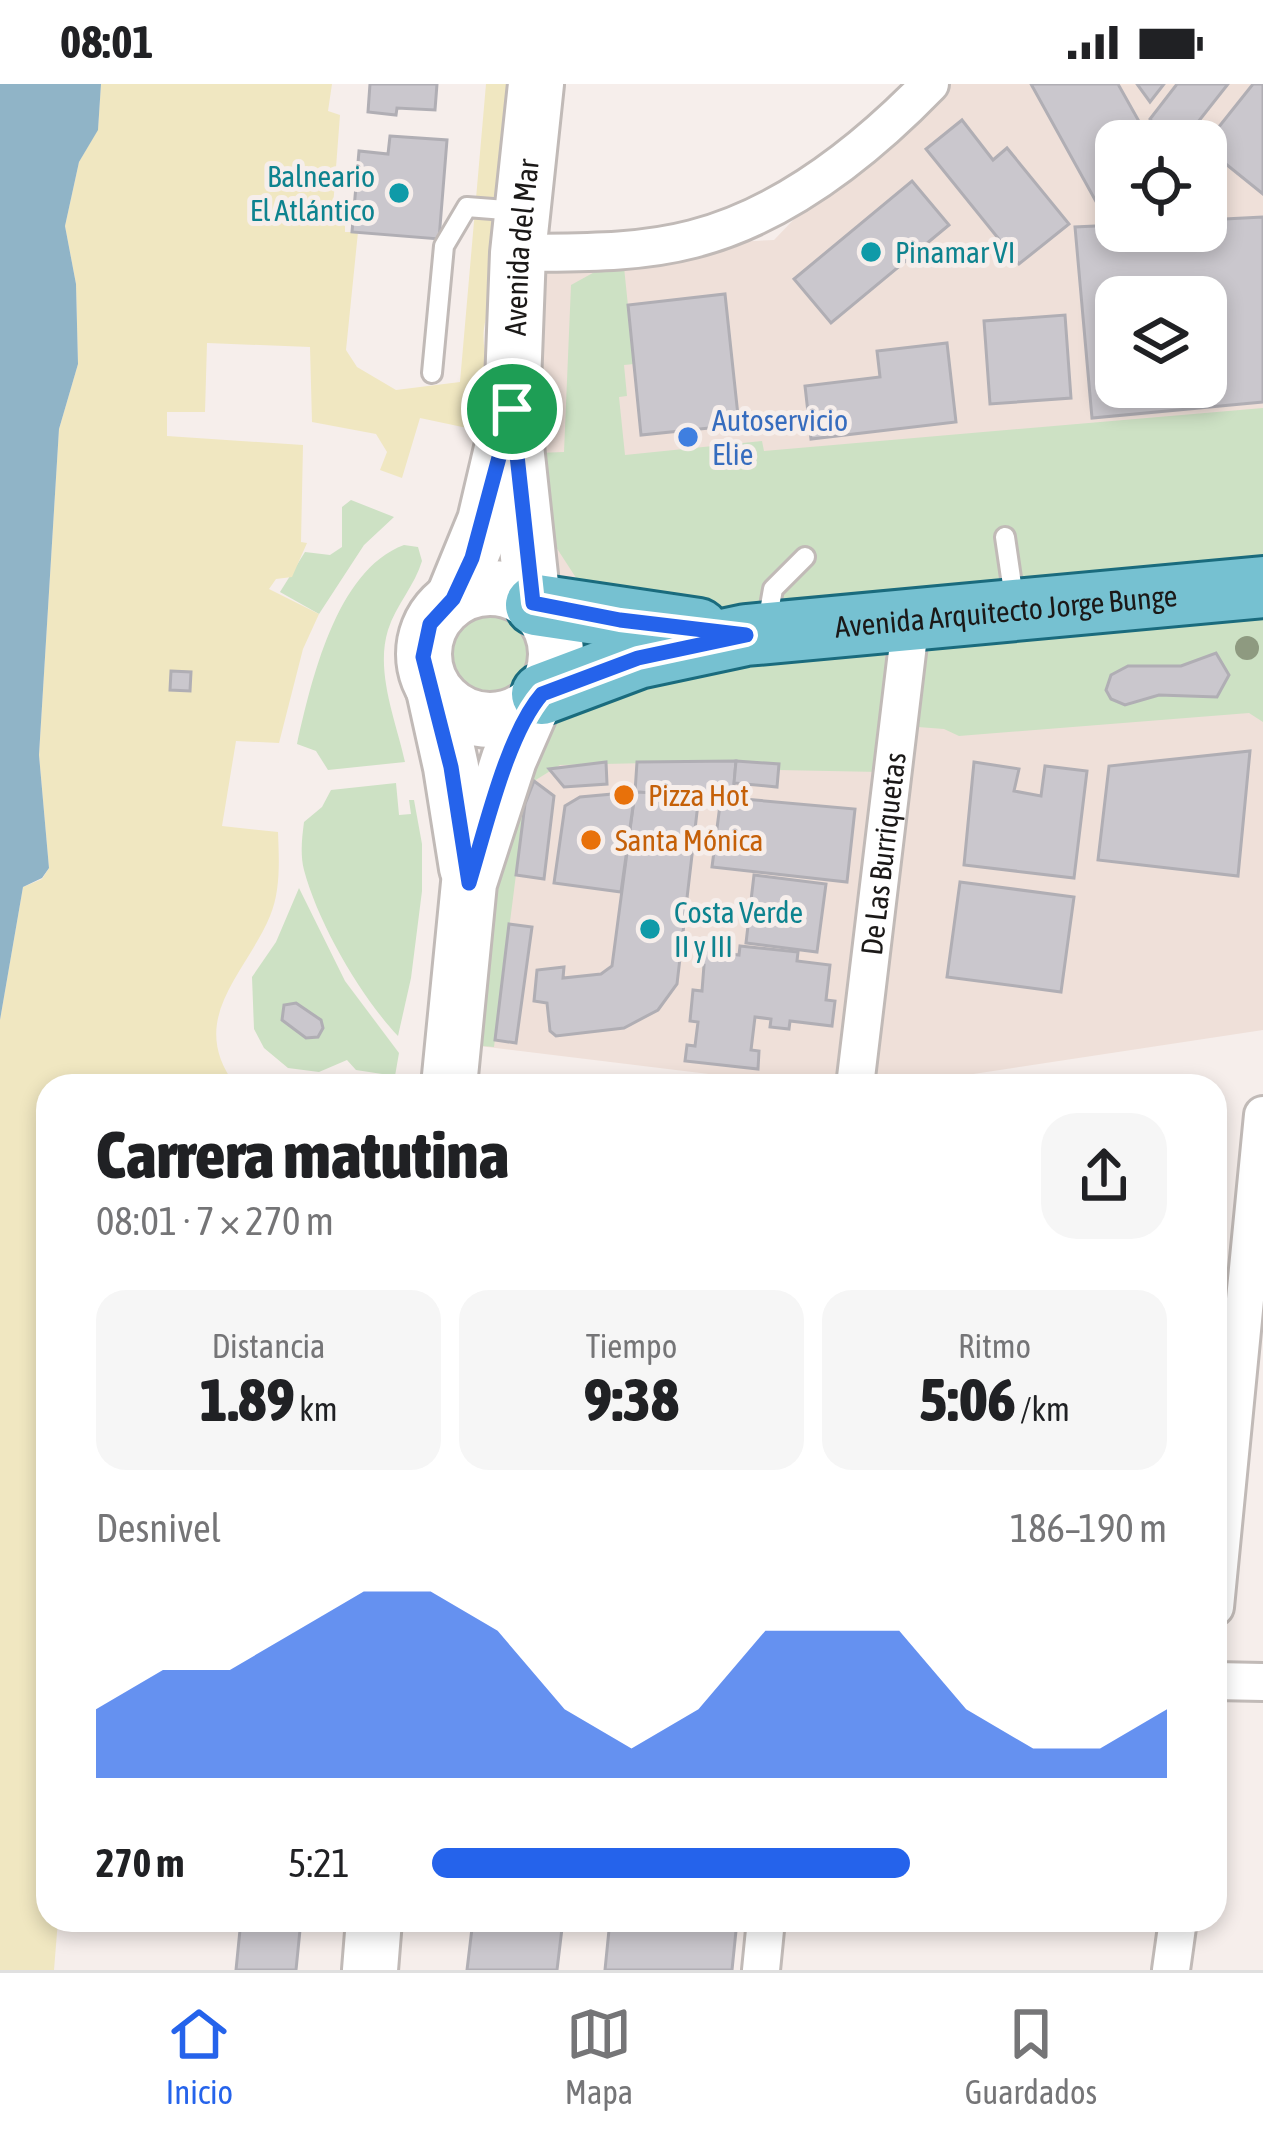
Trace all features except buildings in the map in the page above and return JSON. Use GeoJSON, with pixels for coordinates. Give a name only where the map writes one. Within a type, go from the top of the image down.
{"type":"FeatureCollection","features":[{"type":"Feature","properties":{"kind":"main road","name":"Avenida del Mar"},"geometry":{"type":"LineString","coordinates":[[534,604],[512,409],[520,232],[536,84]]}},
{"type":"Feature","properties":{"kind":"main road","name":"Avenida del Mar"},"geometry":{"type":"LineString","coordinates":[[453,599],[484,521],[512,409]]}},
{"type":"Feature","properties":{"kind":"main road","name":"Avenida Arquitecto Jorge Bunge"},"geometry":{"type":"LineString","coordinates":[[538,699],[638,658],[756,634],[1263,587]]}},
{"type":"Feature","properties":{"kind":"main road"},"geometry":{"type":"LineString","coordinates":[[449,1074],[469,883],[508,759],[552,678],[556,658],[548,621],[534,604],[502,588],[485,588],[453,599],[440,610],[424,640],[423,657],[451,767],[469,883]]}},
{"type":"Feature","properties":{"kind":"main road","name":"Avenida Arquitecto Jorge Bunge"},"geometry":{"type":"LineString","coordinates":[[534,604],[756,634]]}},
{"type":"Feature","properties":{"kind":"main road"},"geometry":{"type":"LineString","coordinates":[[434,690],[462,714],[480,720],[499,720],[538,699]]}},
{"type":"Feature","properties":{"kind":"main road"},"geometry":{"type":"LineString","coordinates":[[370,1970],[373,1932]]}},
{"type":"Feature","properties":{"kind":"street"},"geometry":{"type":"LineString","coordinates":[[520,232],[623,251],[691,240],[740,224],[787,200],[846,158],[930,84]]}},
{"type":"Feature","properties":{"kind":"street","name":"De Las Burriquetas"},"geometry":{"type":"LineString","coordinates":[[856,1074],[911,619]]}},
{"type":"Feature","properties":{"kind":"street"},"geometry":{"type":"LineString","coordinates":[[1227,1524],[1250,1364],[1263,1115]]}},
{"type":"Feature","properties":{"kind":"street"},"geometry":{"type":"LineString","coordinates":[[1227,1681],[1263,1682]]}},
{"type":"Feature","properties":{"kind":"street"},"geometry":{"type":"LineString","coordinates":[[761,1970],[765,1932]]}},
{"type":"Feature","properties":{"kind":"street"},"geometry":{"type":"LineString","coordinates":[[1171,1970],[1176,1932]]}},
{"type":"Feature","properties":{"kind":"lane"},"geometry":{"type":"LineString","coordinates":[[432,374],[444,246],[467,207],[520,232]]}},
{"type":"Feature","properties":{"kind":"lane"},"geometry":{"type":"LineString","coordinates":[[1005,537],[1016,609]]}},
{"type":"Feature","properties":{"kind":"lane"},"geometry":{"type":"LineString","coordinates":[[756,634],[773,589],[805,557]]}},
{"type":"Feature","properties":{"kind":"shaded area"},"geometry":{"type":"Polygon","coordinates":[[[924,84],[1263,84],[1263,1030],[973,1074],[708,1074],[454,1043],[512,409],[518,253],[774,240],[924,84]]]}},
{"type":"Feature","properties":{"kind":"green space"},"geometry":{"type":"Polygon","coordinates":[[[624,267],[634,364],[624,365],[627,396],[619,397],[625,455],[762,441],[764,451],[1263,408],[1263,561],[690,613],[582,587],[556,547],[537,453],[564,452],[571,285],[600,269],[624,267]]]}},
{"type":"Feature","properties":{"kind":"green space"},"geometry":{"type":"Polygon","coordinates":[[[351,500],[394,517],[364,545],[319,614],[280,592],[305,552],[330,555],[342,547],[342,507],[351,500]]]}},
{"type":"Feature","properties":{"kind":"green space"},"geometry":{"type":"Polygon","coordinates":[[[404,545],[418,547],[422,561],[388,630],[384,663],[405,762],[328,770],[316,751],[297,744],[319,660],[344,603],[361,578],[380,558],[404,545]]]}},
{"type":"Feature","properties":{"kind":"green space"},"geometry":{"type":"Polygon","coordinates":[[[488,606],[522,620],[536,654],[522,688],[488,702],[454,688],[440,654],[454,620],[488,606]]]}},
{"type":"Feature","properties":{"kind":"green space"},"geometry":{"type":"Polygon","coordinates":[[[1263,609],[1263,722],[1249,713],[959,736],[944,729],[918,727],[923,662],[931,646],[1263,609]]]}},
{"type":"Feature","properties":{"kind":"green space"},"geometry":{"type":"Polygon","coordinates":[[[882,650],[889,664],[880,772],[778,770],[736,761],[560,765],[534,781],[525,804],[494,1047],[470,1045],[496,844],[541,744],[556,723],[572,708],[655,671],[882,650]]]}},
{"type":"Feature","properties":{"kind":"green space"},"geometry":{"type":"Polygon","coordinates":[[[396,783],[399,815],[411,814],[409,800],[414,800],[422,844],[422,891],[398,1036],[330,936],[304,870],[302,852],[304,822],[322,807],[331,790],[396,783]]]}},
{"type":"Feature","properties":{"kind":"green space"},"geometry":{"type":"Polygon","coordinates":[[[299,888],[345,981],[399,1053],[395,1074],[356,1070],[347,1060],[319,1072],[288,1068],[264,1048],[254,1029],[252,977],[276,942],[299,888]]]}},
{"type":"Feature","properties":{"kind":"sand"},"geometry":{"type":"Polygon","coordinates":[[[101,84],[332,84],[328,111],[340,115],[332,220],[345,221],[345,232],[358,232],[346,350],[357,367],[396,390],[460,382],[486,84],[514,84],[494,301],[484,335],[493,394],[486,432],[420,418],[402,478],[380,470],[387,452],[376,434],[312,422],[310,347],[207,343],[205,412],[167,412],[167,436],[303,445],[301,542],[307,543],[292,577],[276,579],[269,589],[319,614],[303,649],[279,743],[236,741],[222,826],[278,832],[279,864],[270,916],[218,1018],[216,1039],[229,1074],[36,1074],[36,1932],[57,1932],[54,1970],[0,1970],[0,1020],[23,887],[42,879],[49,868],[39,755],[59,429],[78,364],[76,284],[65,226],[79,162],[98,129],[101,84]]]}},
{"type":"Feature","properties":{"kind":"water"},"geometry":{"type":"Polygon","coordinates":[[[0,84],[101,84],[98,130],[79,162],[65,226],[76,284],[78,364],[59,429],[39,755],[49,868],[42,878],[23,887],[0,1020],[0,84]]]}},
{"type":"Feature","properties":{"kind":"place","name":"Balneario El Atlántico"},"geometry":{"type":"Point","coordinates":[399,193]}},
{"type":"Feature","properties":{"kind":"place","name":"Pinamar VI"},"geometry":{"type":"Point","coordinates":[871,252]}},
{"type":"Feature","properties":{"kind":"place","name":"Autoservicio Elie"},"geometry":{"type":"Point","coordinates":[688,437]}},
{"type":"Feature","properties":{"kind":"place","name":"Pizza Hot"},"geometry":{"type":"Point","coordinates":[624,795]}},
{"type":"Feature","properties":{"kind":"place","name":"Santa Mónica"},"geometry":{"type":"Point","coordinates":[591,840]}},
{"type":"Feature","properties":{"kind":"place","name":"Costa Verde II y III"},"geometry":{"type":"Point","coordinates":[650,929]}},
{"type":"Feature","properties":{"kind":"route"},"geometry":{"type":"LineString","coordinates":[[512,409],[533,603],[620,620],[746,635],[638,658],[542,694],[508,759],[469,883],[451,767],[426,674],[424,640],[430,624],[453,599],[472,558],[512,409]]}}]}
